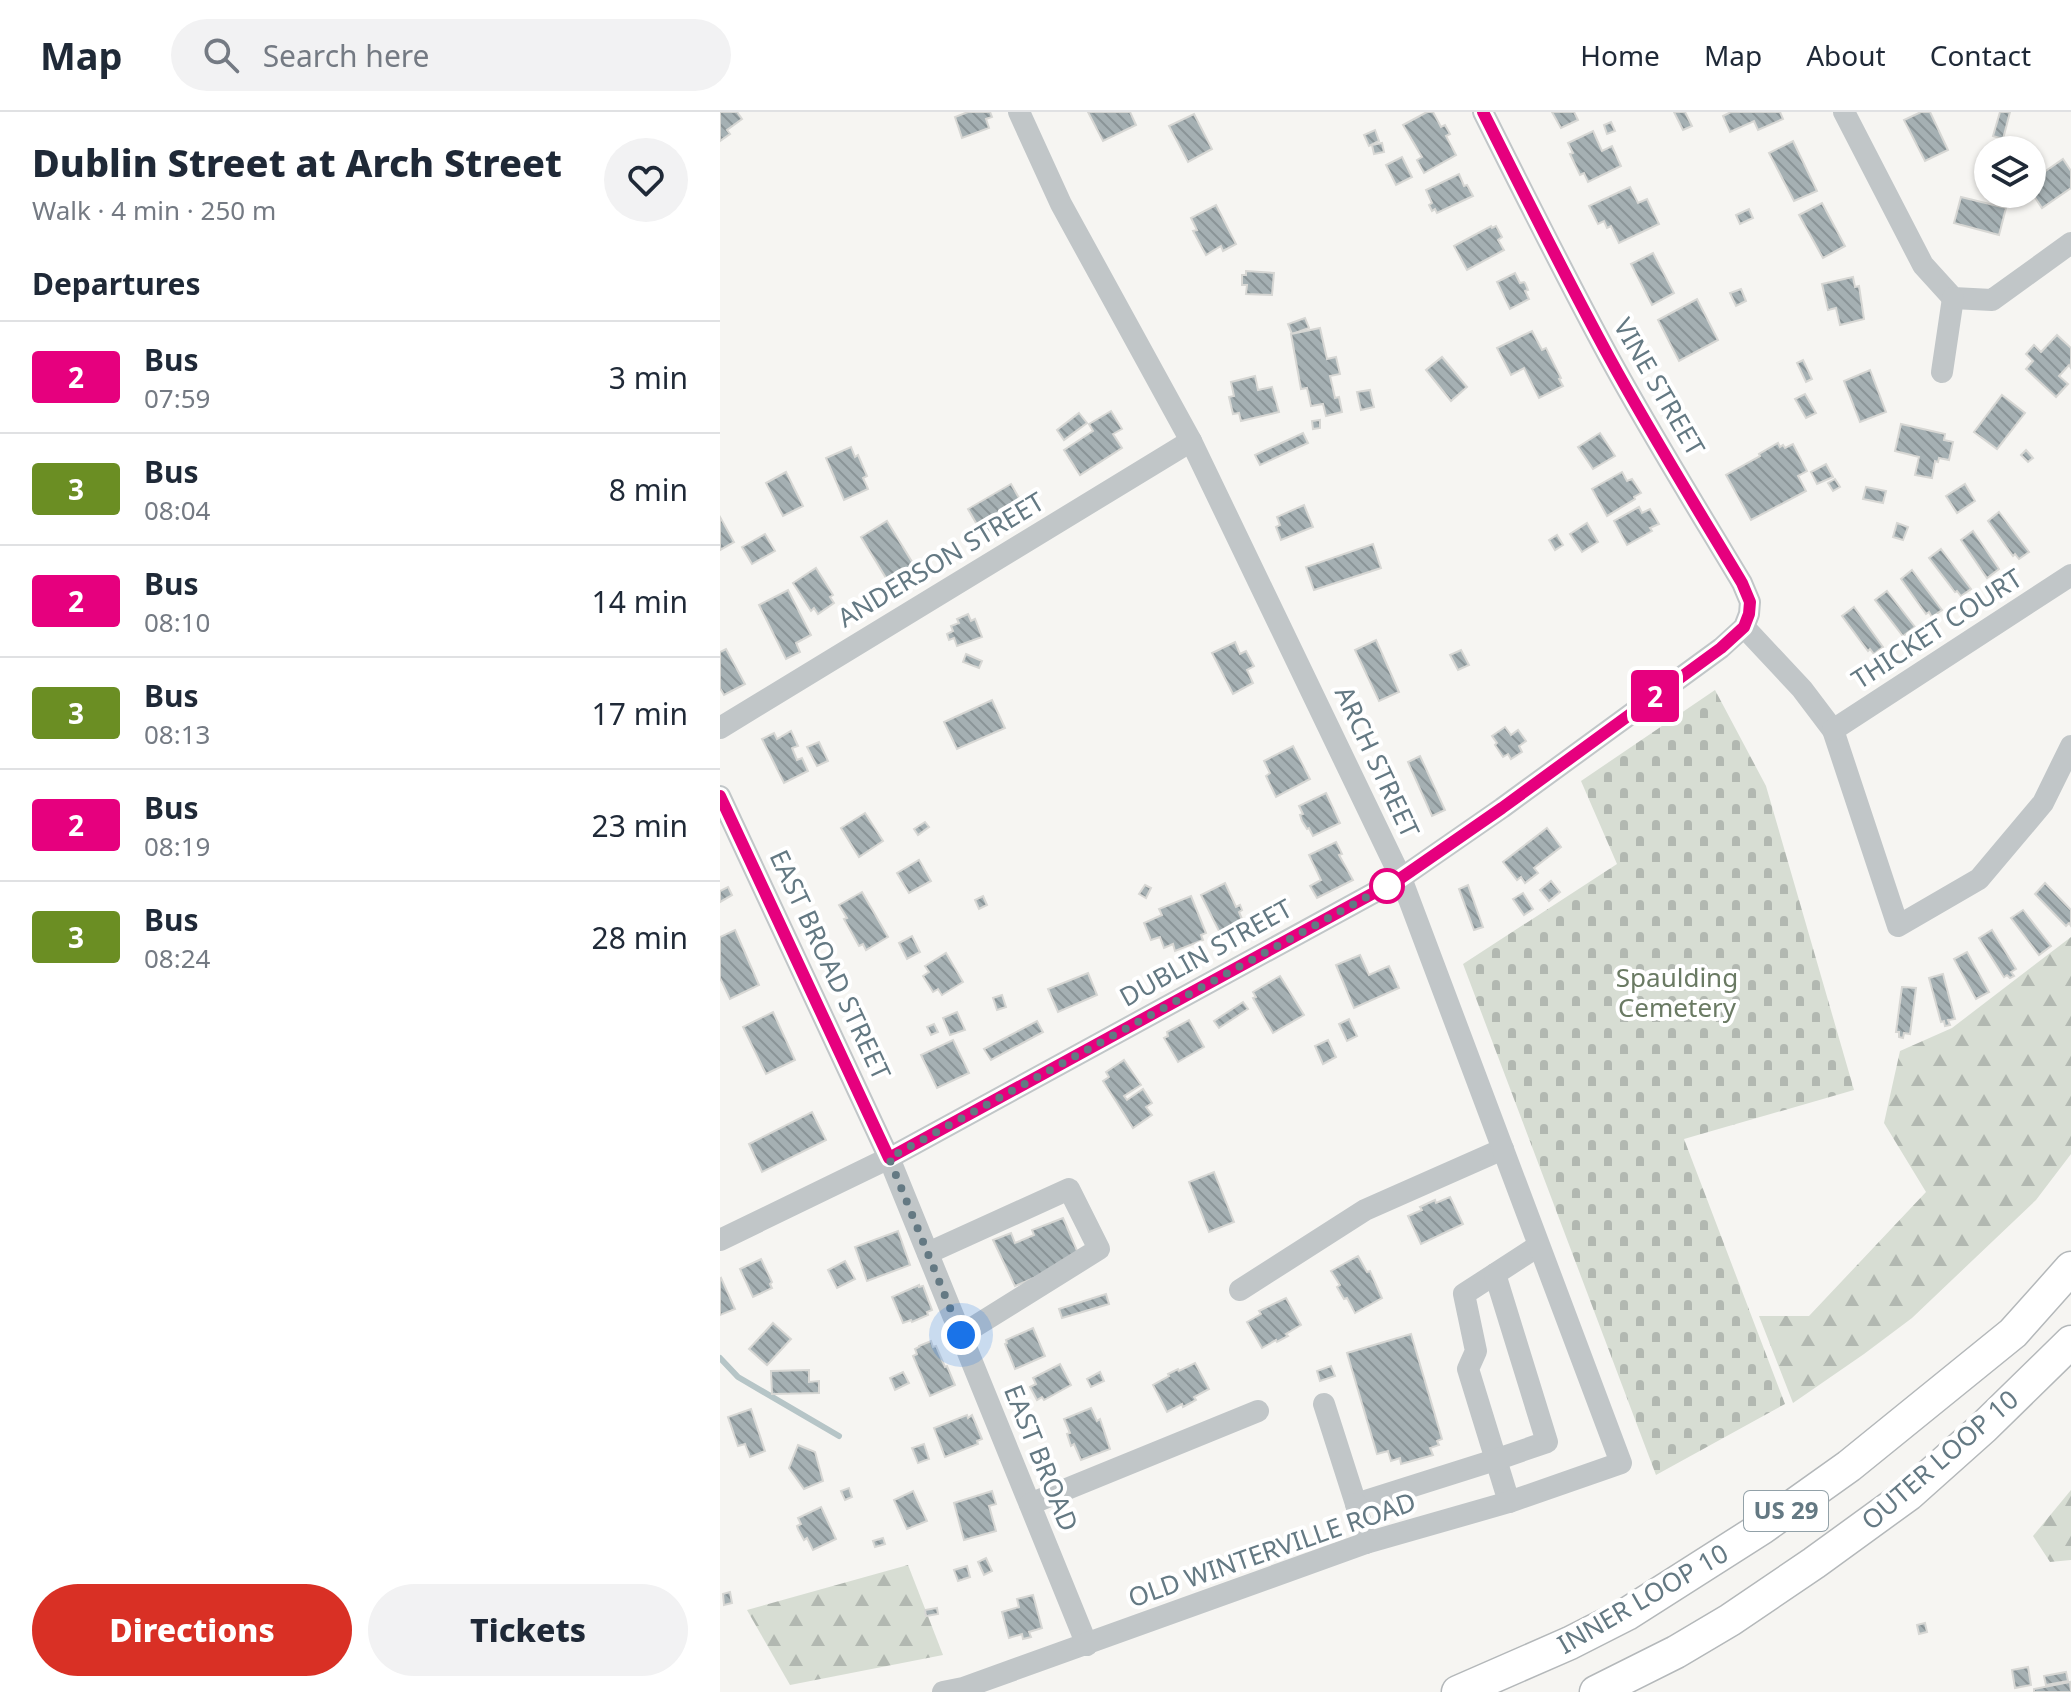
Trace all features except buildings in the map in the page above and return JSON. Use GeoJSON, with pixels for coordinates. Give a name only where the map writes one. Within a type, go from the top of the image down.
{"type":"FeatureCollection","features":[{"type":"Feature","properties":{"kind":"highway","name":"INNER LOOP 10"},"geometry":{"type":"LineString","coordinates":[[1458,1692],[1570,1643],[1627,1614],[1762,1528],[1849,1466],[2013,1333],[2071,1268]]}},
{"type":"Feature","properties":{"kind":"highway","name":"OUTER LOOP 10"},"geometry":{"type":"LineString","coordinates":[[1596,1692],[1676,1652],[1730,1620],[1909,1494],[1983,1428],[2071,1342]]}},
{"type":"Feature","properties":{"kind":"street","name":"ARCH STREET"},"geometry":{"type":"LineString","coordinates":[[1019,112],[1061,204],[1191,441],[1401,878],[1621,1463]]}},
{"type":"Feature","properties":{"kind":"street","name":"VINE STREET"},"geometry":{"type":"LineString","coordinates":[[1483,112],[1609,357],[1742,583],[1750,602],[1744,627]]}},
{"type":"Feature","properties":{"kind":"street"},"geometry":{"type":"LineString","coordinates":[[1844,112],[1923,265],[1953,298],[1992,300],[2071,243]]}},
{"type":"Feature","properties":{"kind":"street"},"geometry":{"type":"LineString","coordinates":[[1942,372],[1953,298]]}},
{"type":"Feature","properties":{"kind":"street","name":"ANDERSON STREET"},"geometry":{"type":"LineString","coordinates":[[720,728],[1191,441]]}},
{"type":"Feature","properties":{"kind":"street","name":"THICKET COURT"},"geometry":{"type":"LineString","coordinates":[[1833,730],[2069,581]]}},
{"type":"Feature","properties":{"kind":"street","name":"DUBLIN STREET"},"geometry":{"type":"LineString","coordinates":[[720,1240],[889,1158],[1401,878],[1691,670],[1744,627]]}},
{"type":"Feature","properties":{"kind":"street"},"geometry":{"type":"LineString","coordinates":[[1744,627],[1802,689],[1833,730],[1898,926],[1979,879],[2043,803],[2071,746]]}},
{"type":"Feature","properties":{"kind":"street","name":"EAST BROAD STREET"},"geometry":{"type":"LineString","coordinates":[[720,796],[889,1158]]}},
{"type":"Feature","properties":{"kind":"street"},"geometry":{"type":"LineString","coordinates":[[1240,1290],[1365,1210],[1503,1149]]}},
{"type":"Feature","properties":{"kind":"street","name":"EAST BROAD"},"geometry":{"type":"LineString","coordinates":[[889,1158],[1087,1645]]}},
{"type":"Feature","properties":{"kind":"street"},"geometry":{"type":"LineString","coordinates":[[928,1253],[1069,1189],[1099,1249],[961,1335]]}},
{"type":"Feature","properties":{"kind":"street"},"geometry":{"type":"LineString","coordinates":[[1509,1502],[1468,1369],[1476,1351],[1464,1294],[1538,1246]]}},
{"type":"Feature","properties":{"kind":"street"},"geometry":{"type":"LineString","coordinates":[[1356,1504],[1547,1442],[1495,1274]]}},
{"type":"Feature","properties":{"kind":"street"},"geometry":{"type":"LineString","coordinates":[[1324,1404],[1366,1543]]}},
{"type":"Feature","properties":{"kind":"street"},"geometry":{"type":"LineString","coordinates":[[1030,1504],[1258,1411]]}},
{"type":"Feature","properties":{"kind":"street","name":"OLD WINTERVILLE ROAD"},"geometry":{"type":"LineString","coordinates":[[943,1692],[963,1688],[1087,1645],[1366,1543],[1509,1502],[1621,1463]]}},
{"type":"Feature","properties":{"kind":"green space","name":"Spaulding Cemetery"},"geometry":{"type":"Polygon","coordinates":[[[1715,690],[1766,786],[1854,1090],[1684,1139],[1785,1404],[1656,1475],[1463,964],[1617,864],[1581,781],[1715,690]]]}},
{"type":"Feature","properties":{"kind":"green space"},"geometry":{"type":"Polygon","coordinates":[[[2071,937],[2071,1154],[2036,1200],[1912,1318],[1793,1403],[1759,1316],[1809,1316],[1926,1192],[1884,1123],[1900,1051],[1952,1028],[2071,937]]]}},
{"type":"Feature","properties":{"kind":"green space"},"geometry":{"type":"Polygon","coordinates":[[[2071,1490],[2071,1560],[2050,1562],[2033,1536],[2071,1490]]]}},
{"type":"Feature","properties":{"kind":"green space"},"geometry":{"type":"Polygon","coordinates":[[[908,1565],[943,1655],[790,1685],[747,1610],[908,1565]]]}},
{"type":"Feature","properties":{"kind":"waterway"},"geometry":{"type":"LineString","coordinates":[[720,1358],[738,1377],[839,1436]]}},
{"type":"Feature","properties":{"kind":"bus line","name":"2"},"geometry":{"type":"LineString","coordinates":[[720,796],[889,1158],[1401,878],[1721,648],[1744,627],[1749,614],[1750,602],[1742,583],[1609,357],[1483,112]]}},
{"type":"Feature","properties":{"kind":"route"},"geometry":{"type":"LineString","coordinates":[[961,1335],[889,1158],[1387,886]]}}]}
